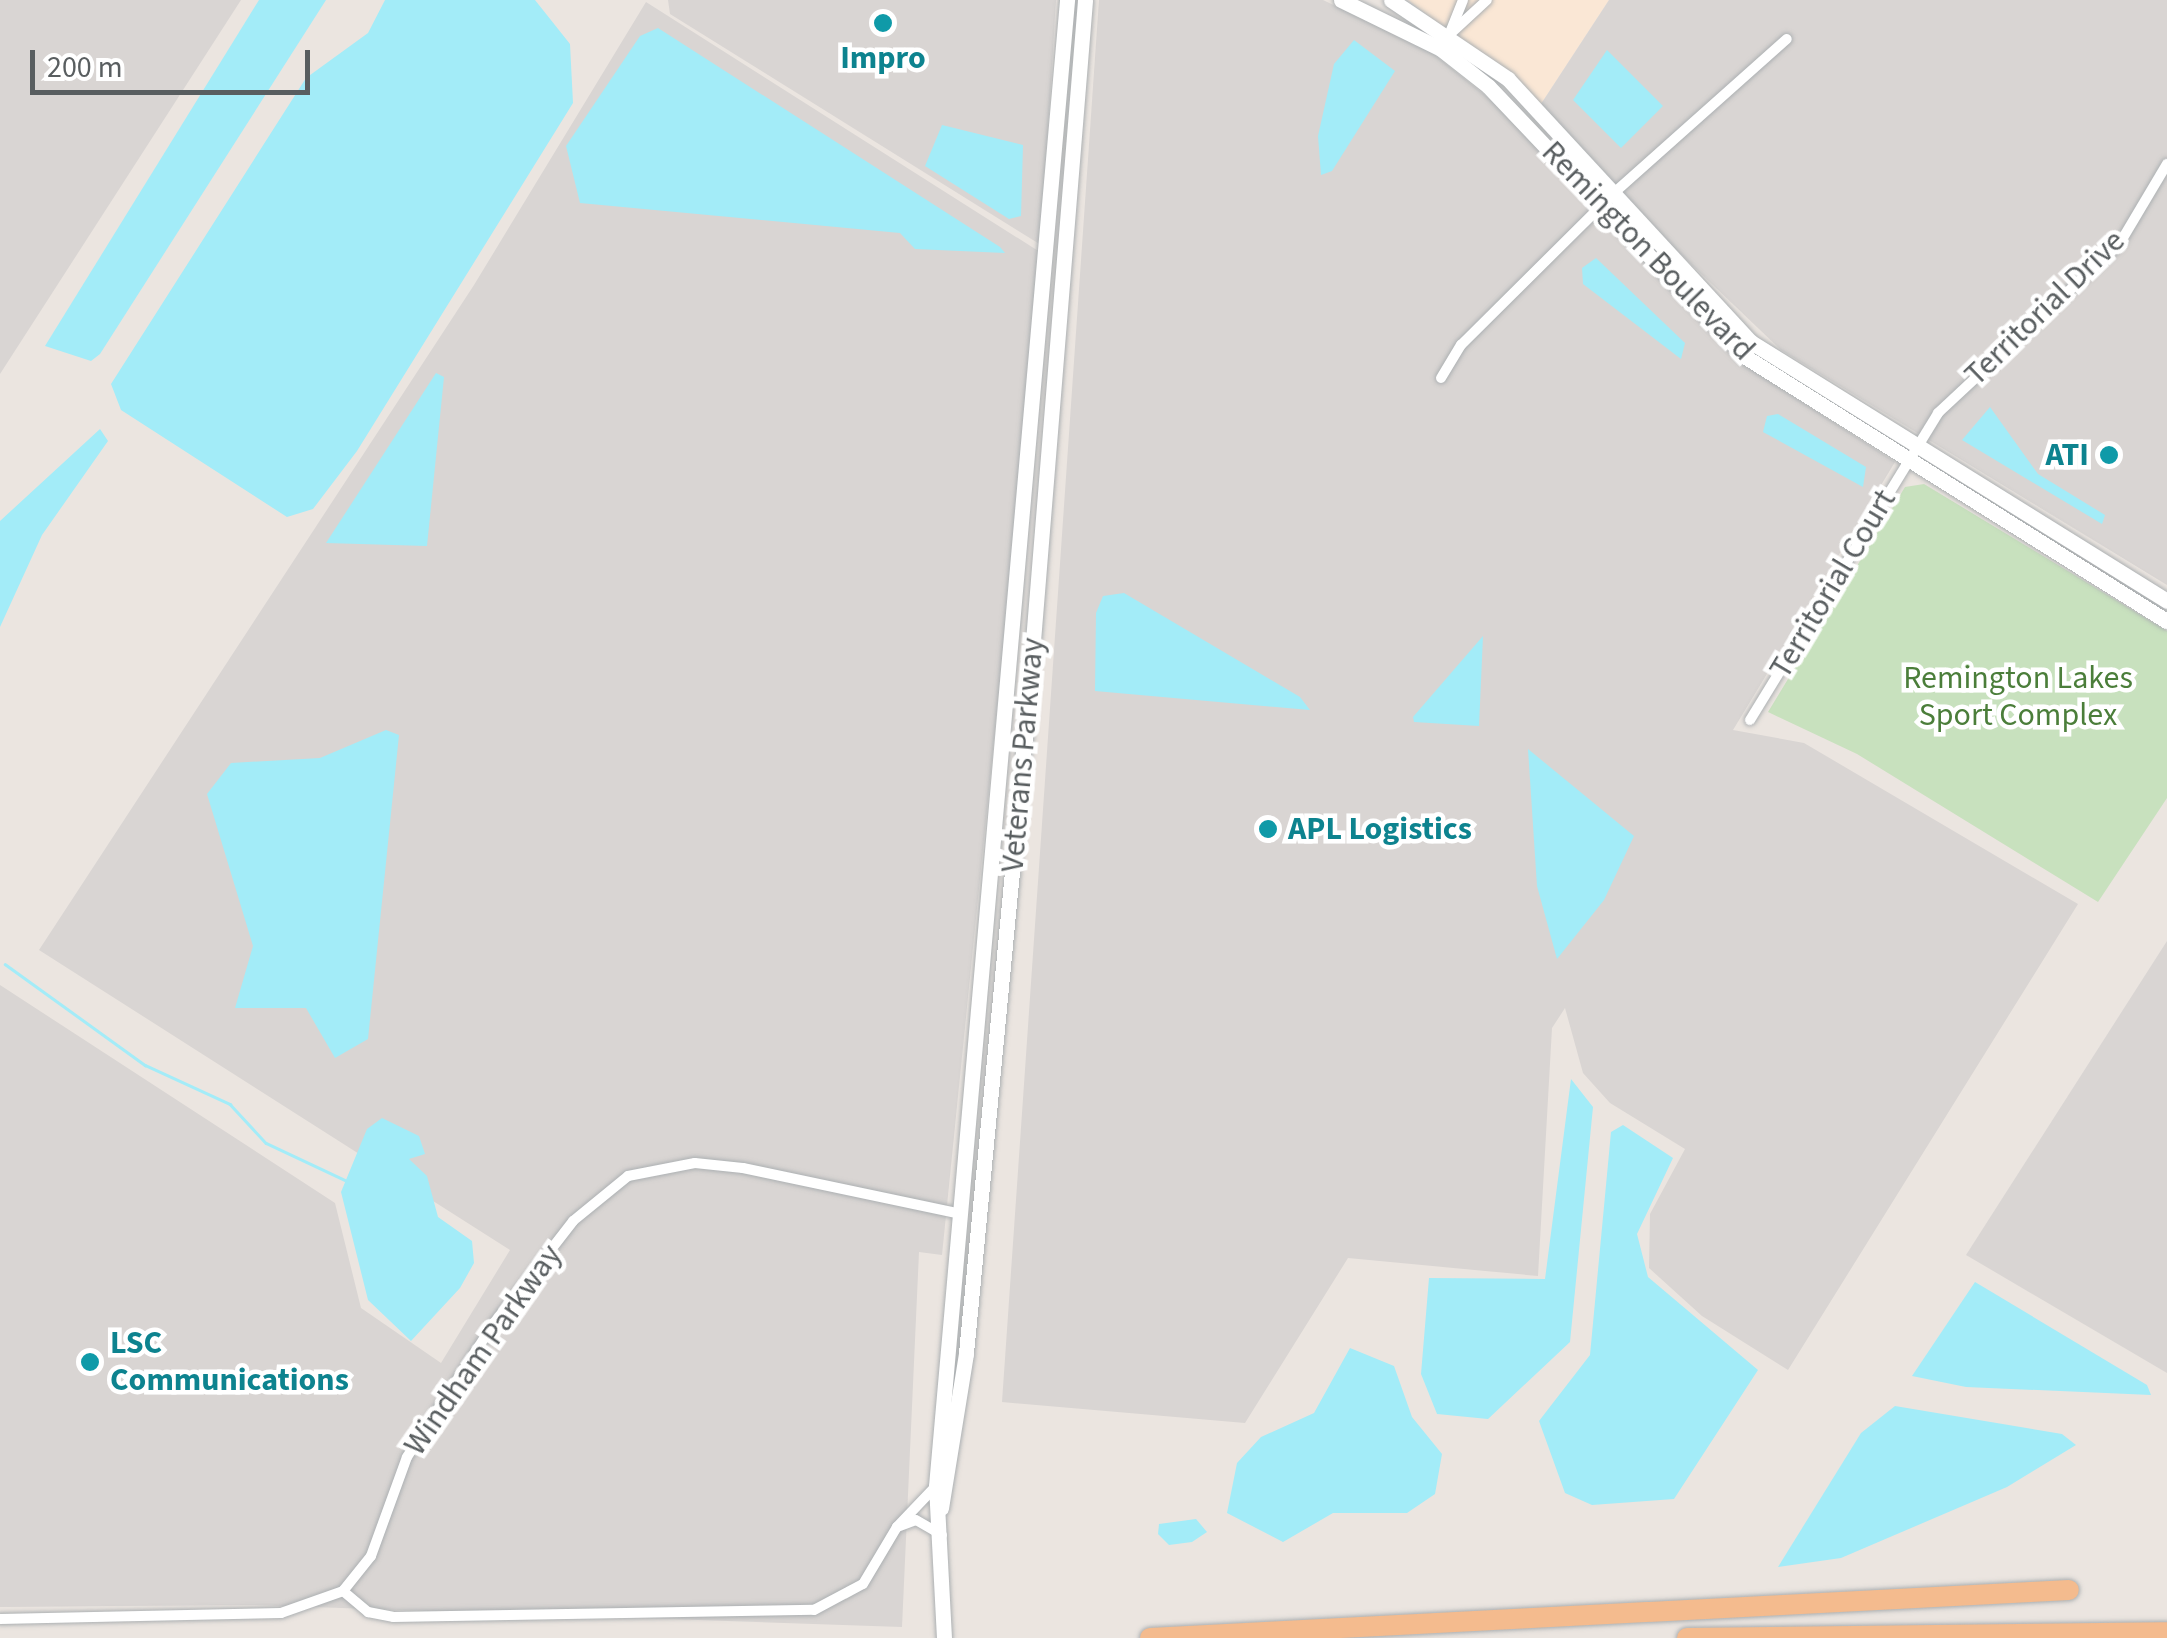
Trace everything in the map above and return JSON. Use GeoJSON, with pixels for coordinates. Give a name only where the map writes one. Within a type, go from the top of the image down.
{"type":"FeatureCollection","features":[{"type":"Feature","properties":{"kind":"highway"},"geometry":{"type":"LineString","coordinates":[[1150,1638],[2068,1590]]}},
{"type":"Feature","properties":{"kind":"highway"},"geometry":{"type":"LineString","coordinates":[[1688,1638],[2167,1632]]}},
{"type":"Feature","properties":{"kind":"main road","name":"Veterans Parkway"},"geometry":{"type":"LineString","coordinates":[[944,1638],[942,1508],[936,1486],[1068,0]]}},
{"type":"Feature","properties":{"kind":"main road","name":"Veterans Parkway"},"geometry":{"type":"LineString","coordinates":[[942,1508],[953,1472],[1016,833],[1085,0]]}},
{"type":"Feature","properties":{"kind":"main road","name":"Remington Boulevard"},"geometry":{"type":"LineString","coordinates":[[1341,0],[1442,49],[1516,111],[1744,356],[2167,622]]}},
{"type":"Feature","properties":{"kind":"main road","name":"Remington Boulevard"},"geometry":{"type":"LineString","coordinates":[[1391,0],[1450,34],[1508,79],[1751,342],[2167,602]]}},
{"type":"Feature","properties":{"kind":"street"},"geometry":{"type":"LineString","coordinates":[[1442,49],[1463,0]]}},
{"type":"Feature","properties":{"kind":"street"},"geometry":{"type":"LineString","coordinates":[[1450,34],[1487,0]]}},
{"type":"Feature","properties":{"kind":"street"},"geometry":{"type":"LineString","coordinates":[[1441,378],[1460,345],[1615,192],[1787,39]]}},
{"type":"Feature","properties":{"kind":"street","name":"Territorial Drive"},"geometry":{"type":"LineString","coordinates":[[1917,448],[1956,394],[2120,243],[2167,164]]}},
{"type":"Feature","properties":{"kind":"street","name":"Territorial Court"},"geometry":{"type":"LineString","coordinates":[[1750,720],[1917,448]]}},
{"type":"Feature","properties":{"kind":"street","name":"Windham Parkway"},"geometry":{"type":"LineString","coordinates":[[343,1591],[370,1556],[407,1457],[494,1323],[573,1221],[628,1176],[695,1163],[742,1168],[961,1214]]}},
{"type":"Feature","properties":{"kind":"street"},"geometry":{"type":"LineString","coordinates":[[0,1619],[281,1614],[343,1591],[368,1612],[394,1616],[814,1610],[863,1584],[896,1527],[936,1486]]}},
{"type":"Feature","properties":{"kind":"street"},"geometry":{"type":"LineString","coordinates":[[896,1527],[916,1520],[942,1536]]}},
{"type":"Feature","properties":{"kind":"shaded area"},"geometry":{"type":"Polygon","coordinates":[[[0,0],[241,0],[0,374],[0,0]]]}},
{"type":"Feature","properties":{"kind":"shaded area"},"geometry":{"type":"Polygon","coordinates":[[[668,0],[1056,0],[1041,245],[670,14],[668,0]]]}},
{"type":"Feature","properties":{"kind":"shaded area"},"geometry":{"type":"Polygon","coordinates":[[[1099,0],[1323,0],[1431,52],[1492,101],[1740,362],[1895,462],[1733,730],[1804,743],[2078,904],[1788,1370],[1702,1316],[1649,1268],[1650,1214],[1685,1149],[1610,1103],[1583,1073],[1565,1008],[1552,1028],[1538,1276],[1348,1258],[1245,1423],[1002,1402],[1099,0]]]}},
{"type":"Feature","properties":{"kind":"shaded area"},"geometry":{"type":"Polygon","coordinates":[[[1408,0],[1609,0],[1541,104],[1408,0]]]}},
{"type":"Feature","properties":{"kind":"shaded area"},"geometry":{"type":"Polygon","coordinates":[[[1609,0],[2167,0],[2167,585],[1781,350],[1648,223],[1541,104],[1609,0]]]}},
{"type":"Feature","properties":{"kind":"shaded area"},"geometry":{"type":"Polygon","coordinates":[[[646,2],[1043,254],[942,1255],[919,1252],[902,1627],[254,1605],[0,1607],[0,985],[335,1203],[361,1308],[441,1363],[510,1250],[39,950],[474,285],[646,2]]]}},
{"type":"Feature","properties":{"kind":"shaded area"},"geometry":{"type":"Polygon","coordinates":[[[2167,941],[2167,1373],[1966,1255],[2167,941]]]}},
{"type":"Feature","properties":{"kind":"green space","name":"Remington Lakes Sport Complex"},"geometry":{"type":"Polygon","coordinates":[[[1924,484],[2167,631],[2167,798],[2098,902],[1857,754],[1768,712],[1905,487],[1924,484]]]}},
{"type":"Feature","properties":{"kind":"water"},"geometry":{"type":"Polygon","coordinates":[[[259,0],[326,0],[100,354],[91,361],[45,346],[259,0]]]}},
{"type":"Feature","properties":{"kind":"water"},"geometry":{"type":"Polygon","coordinates":[[[385,0],[535,0],[570,44],[573,103],[357,451],[313,509],[287,517],[121,410],[111,384],[306,78],[368,33],[385,0]]]}},
{"type":"Feature","properties":{"kind":"water"},"geometry":{"type":"Polygon","coordinates":[[[658,28],[1005,253],[915,249],[900,233],[580,203],[566,146],[640,36],[658,28]]]}},
{"type":"Feature","properties":{"kind":"water"},"geometry":{"type":"Polygon","coordinates":[[[1354,40],[1395,71],[1332,171],[1321,175],[1318,136],[1334,64],[1354,40]]]}},
{"type":"Feature","properties":{"kind":"water"},"geometry":{"type":"Polygon","coordinates":[[[1607,50],[1663,106],[1621,148],[1573,100],[1607,50]]]}},
{"type":"Feature","properties":{"kind":"water"},"geometry":{"type":"Polygon","coordinates":[[[942,125],[1023,145],[1021,216],[1009,219],[925,166],[942,125]]]}},
{"type":"Feature","properties":{"kind":"water"},"geometry":{"type":"Polygon","coordinates":[[[1596,258],[1685,343],[1681,359],[1583,284],[1582,268],[1596,258]]]}},
{"type":"Feature","properties":{"kind":"water"},"geometry":{"type":"Polygon","coordinates":[[[436,373],[444,377],[427,546],[326,543],[436,373]]]}},
{"type":"Feature","properties":{"kind":"water"},"geometry":{"type":"Polygon","coordinates":[[[1990,407],[2038,474],[2105,515],[2102,524],[1962,440],[1990,407]]]}},
{"type":"Feature","properties":{"kind":"water"},"geometry":{"type":"Polygon","coordinates":[[[1778,414],[1866,467],[1863,487],[1763,432],[1767,416],[1778,414]]]}},
{"type":"Feature","properties":{"kind":"water"},"geometry":{"type":"Polygon","coordinates":[[[100,429],[108,441],[42,535],[0,627],[0,521],[100,429]]]}},
{"type":"Feature","properties":{"kind":"water"},"geometry":{"type":"Polygon","coordinates":[[[1124,593],[1300,697],[1310,710],[1095,691],[1096,613],[1103,596],[1124,593]]]}},
{"type":"Feature","properties":{"kind":"water"},"geometry":{"type":"Polygon","coordinates":[[[1483,636],[1479,726],[1414,722],[1413,717],[1483,636]]]}},
{"type":"Feature","properties":{"kind":"water"},"geometry":{"type":"Polygon","coordinates":[[[386,730],[399,735],[368,1039],[335,1058],[306,1008],[235,1008],[253,946],[207,794],[231,763],[320,758],[386,730]]]}},
{"type":"Feature","properties":{"kind":"water"},"geometry":{"type":"Polygon","coordinates":[[[1528,749],[1634,836],[1604,900],[1557,959],[1537,886],[1528,749]]]}},
{"type":"Feature","properties":{"kind":"water"},"geometry":{"type":"Polygon","coordinates":[[[1571,1079],[1593,1107],[1570,1342],[1488,1419],[1437,1414],[1421,1374],[1429,1278],[1545,1279],[1571,1079]]]}},
{"type":"Feature","properties":{"kind":"water"},"geometry":{"type":"Polygon","coordinates":[[[382,1118],[419,1136],[425,1154],[409,1159],[427,1176],[438,1217],[472,1241],[474,1263],[460,1288],[411,1341],[368,1300],[341,1192],[367,1129],[382,1118]]]}},
{"type":"Feature","properties":{"kind":"water"},"geometry":{"type":"Polygon","coordinates":[[[1623,1125],[1673,1158],[1637,1234],[1648,1277],[1758,1370],[1674,1499],[1592,1505],[1565,1493],[1539,1421],[1590,1355],[1611,1132],[1623,1125]]]}},
{"type":"Feature","properties":{"kind":"water"},"geometry":{"type":"Polygon","coordinates":[[[1975,1282],[2147,1385],[2151,1395],[1966,1387],[1912,1376],[1975,1282]]]}},
{"type":"Feature","properties":{"kind":"water"},"geometry":{"type":"Polygon","coordinates":[[[1350,1348],[1394,1366],[1412,1417],[1442,1454],[1435,1494],[1407,1513],[1333,1513],[1283,1542],[1227,1513],[1237,1463],[1261,1437],[1314,1413],[1350,1348]]]}},
{"type":"Feature","properties":{"kind":"water"},"geometry":{"type":"Polygon","coordinates":[[[1895,1406],[2062,1434],[2076,1445],[2007,1487],[1841,1558],[1778,1567],[1861,1433],[1895,1406]]]}},
{"type":"Feature","properties":{"kind":"water"},"geometry":{"type":"Polygon","coordinates":[[[1196,1519],[1207,1532],[1192,1542],[1169,1545],[1158,1534],[1159,1524],[1196,1519]]]}},
{"type":"Feature","properties":{"kind":"waterway"},"geometry":{"type":"LineString","coordinates":[[5,964],[145,1065],[230,1104],[266,1143],[345,1180]]}},
{"type":"Feature","properties":{"kind":"place","name":"Impro"},"geometry":{"type":"Point","coordinates":[883,23]}},
{"type":"Feature","properties":{"kind":"place","name":"ATI"},"geometry":{"type":"Point","coordinates":[2109,455]}},
{"type":"Feature","properties":{"kind":"place","name":"APL Logistics"},"geometry":{"type":"Point","coordinates":[1268,829]}},
{"type":"Feature","properties":{"kind":"place","name":"LSC Communications"},"geometry":{"type":"Point","coordinates":[90,1362]}}]}
